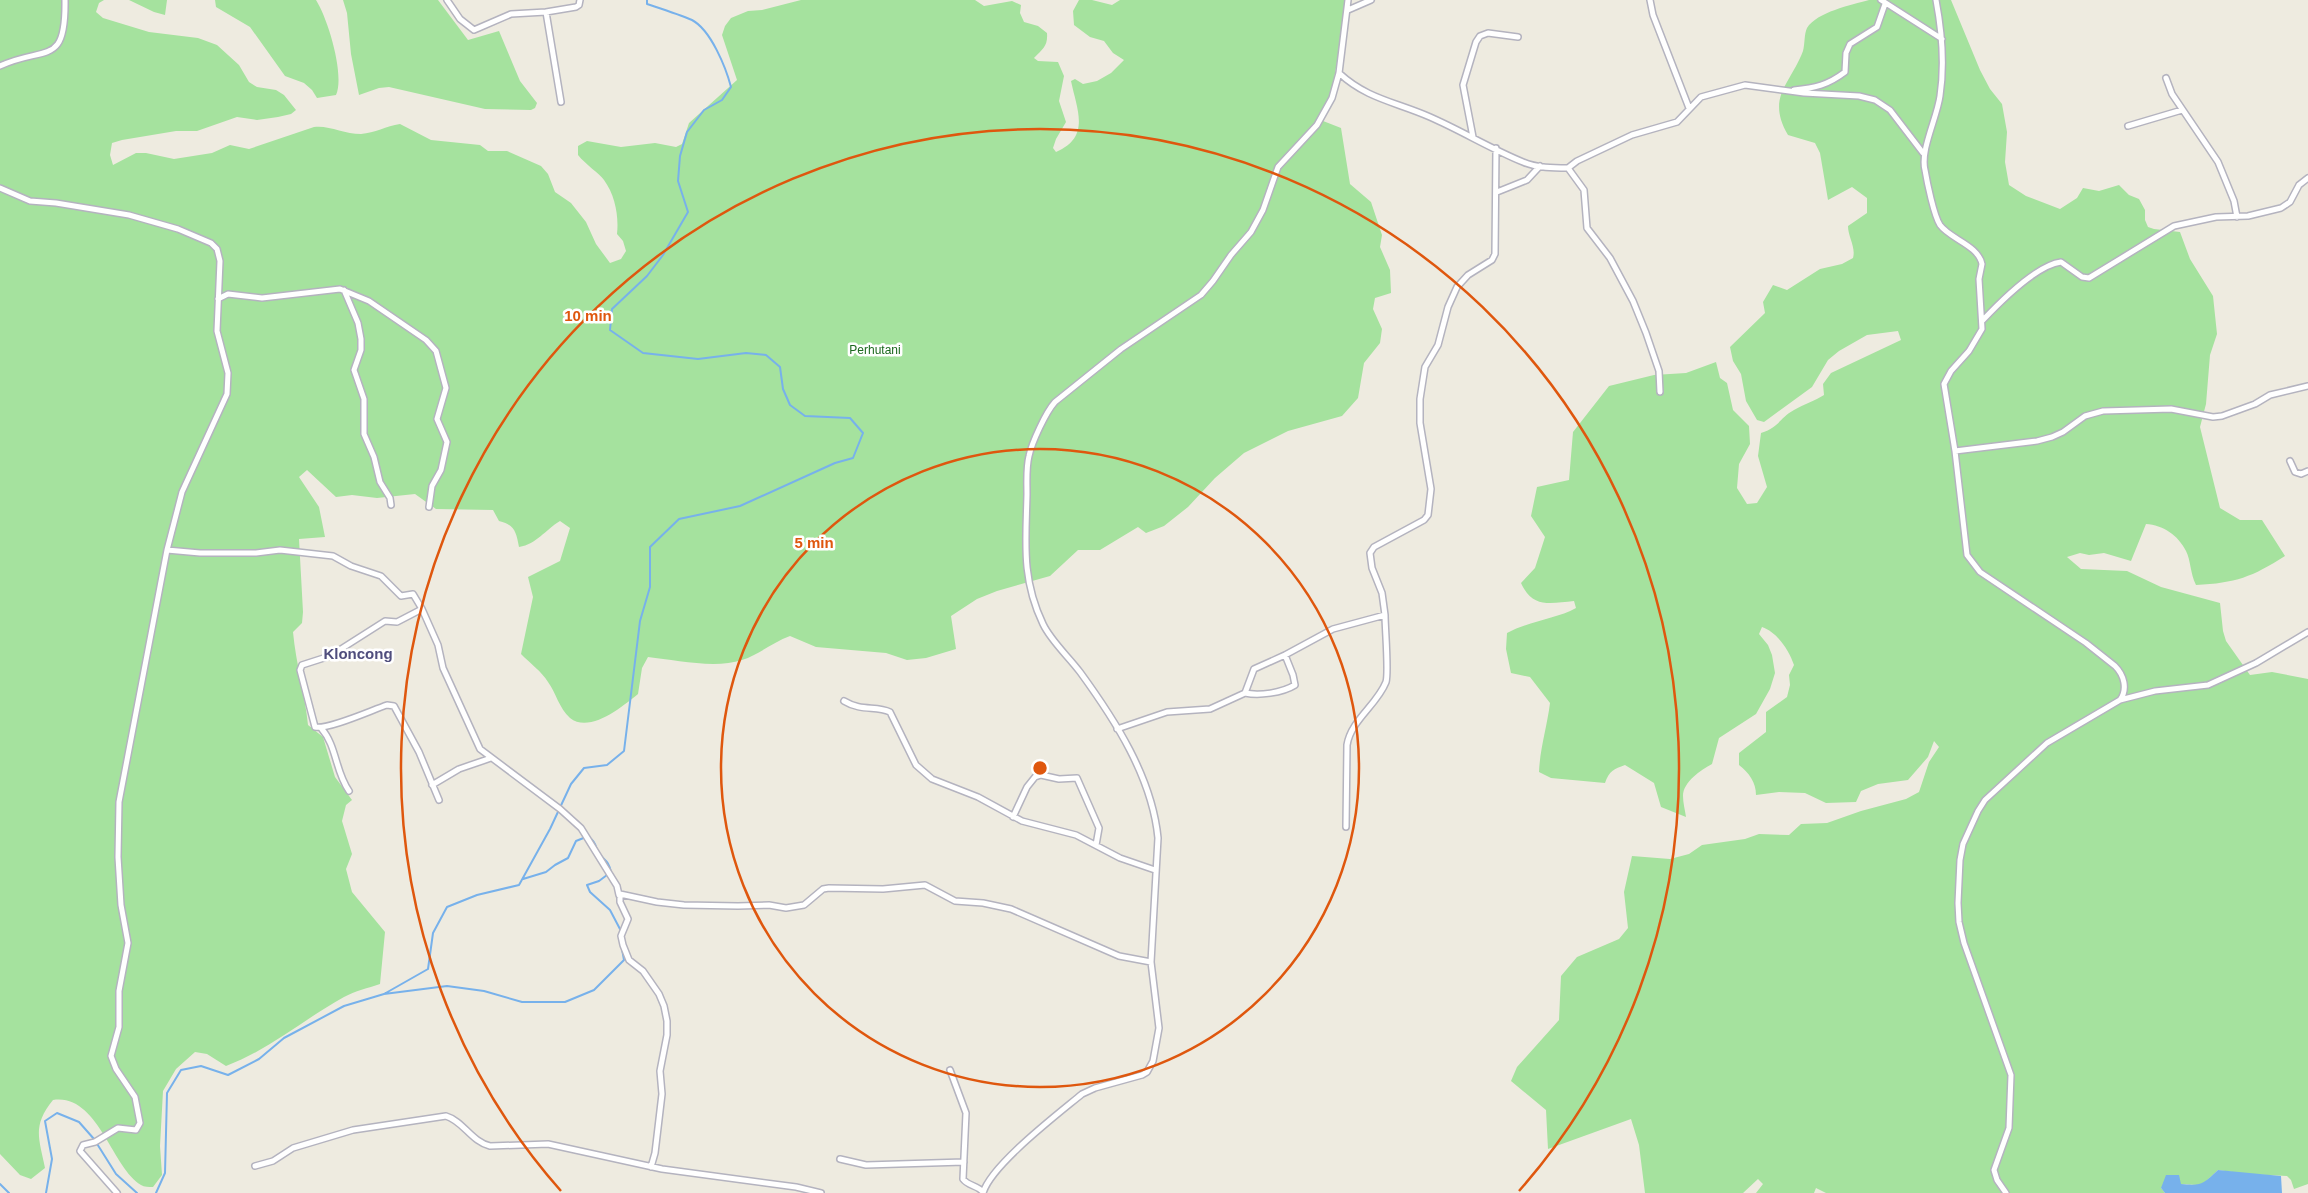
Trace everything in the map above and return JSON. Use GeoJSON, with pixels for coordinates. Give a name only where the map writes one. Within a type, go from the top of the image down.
{"type":"FeatureCollection","features":[{"type":"Feature","properties":{"kind":"street"},"geometry":{"type":"LineString","coordinates":[[0,66],[40,55],[57,45],[64,30],[65,0]]}},
{"type":"Feature","properties":{"kind":"street"},"geometry":{"type":"LineString","coordinates":[[447,0],[460,20],[472,30],[482,28],[506,15],[546,12],[576,6],[579,5],[580,0]]}},
{"type":"Feature","properties":{"kind":"street"},"geometry":{"type":"LineString","coordinates":[[950,1070],[966,1113],[963,1176],[965,1182],[978,1187],[983,1192],[1002,1164],[1082,1094],[1094,1088],[1135,1078],[1147,1072],[1153,1061],[1159,1028],[1151,962],[1158,838],[1153,808],[1139,773],[1108,713],[1071,659],[1047,632],[1038,612],[1024,556],[1029,455],[1048,412],[1055,402],[1121,349],[1200,295],[1213,281],[1256,224],[1278,168],[1323,117],[1332,98],[1339,72],[1348,0]]}},
{"type":"Feature","properties":{"kind":"street"},"geometry":{"type":"LineString","coordinates":[[1348,10],[1371,0]]}},
{"type":"Feature","properties":{"kind":"street"},"geometry":{"type":"LineString","coordinates":[[1650,0],[1653,15],[1689,108]]}},
{"type":"Feature","properties":{"kind":"street"},"geometry":{"type":"LineString","coordinates":[[1936,0],[1942,38],[1943,70],[1935,122],[1924,153],[1924,169],[1940,224],[1981,260],[1979,290],[1982,321],[1978,336],[1951,371],[1944,384],[1955,452],[1964,538],[1969,561],[1980,572],[2086,643],[2115,666],[2119,670],[2124,683],[2124,693],[2120,700]]}},
{"type":"Feature","properties":{"kind":"street"},"geometry":{"type":"LineString","coordinates":[[1786,91],[1811,89],[1829,83],[1845,72],[1847,48],[1850,44],[1877,27],[1883,2],[1942,38]]}},
{"type":"Feature","properties":{"kind":"street"},"geometry":{"type":"LineString","coordinates":[[546,12],[561,102]]}},
{"type":"Feature","properties":{"kind":"street"},"geometry":{"type":"LineString","coordinates":[[1473,137],[1463,86],[1476,42],[1480,36],[1488,33],[1518,37]]}},
{"type":"Feature","properties":{"kind":"street"},"geometry":{"type":"LineString","coordinates":[[1339,72],[1365,93],[1420,113],[1524,162],[1540,166],[1568,168],[1577,161],[1632,135],[1674,123],[1701,97],[1745,85],[1786,91],[1859,96],[1881,102],[1895,115],[1924,153]]}},
{"type":"Feature","properties":{"kind":"street"},"geometry":{"type":"LineString","coordinates":[[2166,78],[2172,94],[2218,162],[2234,201],[2237,217]]}},
{"type":"Feature","properties":{"kind":"street"},"geometry":{"type":"LineString","coordinates":[[2128,126],[2182,110]]}},
{"type":"Feature","properties":{"kind":"street"},"geometry":{"type":"LineString","coordinates":[[1346,827],[1348,739],[1387,679],[1385,615],[1382,593],[1372,568],[1370,553],[1374,547],[1421,522],[1428,515],[1430,478],[1420,423],[1422,376],[1427,361],[1438,345],[1448,308],[1457,287],[1468,275],[1492,260],[1496,254],[1496,148]]}},
{"type":"Feature","properties":{"kind":"street"},"geometry":{"type":"LineString","coordinates":[[1497,192],[1527,180],[1540,166]]}},
{"type":"Feature","properties":{"kind":"street"},"geometry":{"type":"LineString","coordinates":[[1568,168],[1584,190],[1587,228],[1610,258],[1633,301],[1658,370],[1660,392]]}},
{"type":"Feature","properties":{"kind":"street"},"geometry":{"type":"LineString","coordinates":[[1982,321],[2023,283],[2052,263],[2061,262],[2082,277],[2089,278],[2174,226],[2216,218],[2237,217],[2281,208],[2290,202],[2299,185],[2308,178]]}},
{"type":"Feature","properties":{"kind":"street"},"geometry":{"type":"LineString","coordinates":[[0,188],[27,201],[51,202],[129,215],[178,228],[208,241],[216,249],[220,261],[217,331],[228,373],[227,394],[182,492],[166,550],[141,679],[119,810],[119,877],[128,943],[119,991],[120,1026],[111,1056],[113,1063],[136,1097],[140,1123],[136,1130],[118,1128],[95,1142],[83,1145],[80,1151],[117,1193]]}},
{"type":"Feature","properties":{"kind":"street"},"geometry":{"type":"LineString","coordinates":[[218,299],[228,294],[262,298],[344,290],[372,302],[426,340],[437,352],[446,388],[436,419],[447,442],[441,470],[432,486],[429,507]]}},
{"type":"Feature","properties":{"kind":"street"},"geometry":{"type":"LineString","coordinates":[[344,290],[358,323],[361,339],[361,350],[354,370],[364,399],[364,434],[374,458],[380,482],[390,498],[391,505]]}},
{"type":"Feature","properties":{"kind":"street"},"geometry":{"type":"LineString","coordinates":[[1955,452],[2037,441],[2052,437],[2085,416],[2103,411],[2171,409],[2213,417],[2222,416],[2255,404],[2270,395],[2308,386]]}},
{"type":"Feature","properties":{"kind":"street"},"geometry":{"type":"LineString","coordinates":[[2290,461],[2295,472],[2301,474],[2308,471]]}},
{"type":"Feature","properties":{"kind":"street"},"geometry":{"type":"LineString","coordinates":[[166,550],[200,553],[256,553],[280,550],[334,556],[355,568],[379,574],[401,596],[413,594],[438,645],[443,668],[477,744],[491,758],[560,809],[581,828],[591,841],[616,886],[628,919],[621,936],[622,945],[629,960],[643,971],[659,994],[664,1006],[666,1021],[667,1035],[660,1082],[662,1094],[655,1153],[651,1167]]}},
{"type":"Feature","properties":{"kind":"street"},"geometry":{"type":"LineString","coordinates":[[349,791],[340,776],[330,740],[321,728],[313,725],[312,713],[300,672],[302,665],[334,654],[385,622],[390,620],[396,622],[422,610]]}},
{"type":"Feature","properties":{"kind":"street"},"geometry":{"type":"LineString","coordinates":[[1245,692],[1254,669],[1285,655],[1333,629],[1385,615]]}},
{"type":"Feature","properties":{"kind":"street"},"geometry":{"type":"LineString","coordinates":[[2006,1193],[1997,1180],[1994,1170],[2009,1128],[2012,1083],[1998,1036],[1964,943],[1959,922],[1958,881],[1963,844],[1978,811],[1985,800],[2037,751],[2058,735],[2120,700],[2155,691],[2208,685],[2235,674],[2308,632]]}},
{"type":"Feature","properties":{"kind":"street"},"geometry":{"type":"LineString","coordinates":[[1117,729],[1167,712],[1210,709],[1245,692],[1257,694],[1284,690],[1295,685],[1285,655]]}},
{"type":"Feature","properties":{"kind":"street"},"geometry":{"type":"LineString","coordinates":[[844,701],[859,708],[879,709],[890,712],[913,760],[927,775],[978,797],[1014,817],[1046,828],[1076,835],[1120,858],[1155,870]]}},
{"type":"Feature","properties":{"kind":"street"},"geometry":{"type":"LineString","coordinates":[[321,728],[391,704],[397,709],[420,752],[438,800]]}},
{"type":"Feature","properties":{"kind":"street"},"geometry":{"type":"LineString","coordinates":[[432,784],[459,769],[491,758]]}},
{"type":"Feature","properties":{"kind":"street"},"geometry":{"type":"LineString","coordinates":[[1014,817],[1027,787],[1035,777],[1041,775],[1059,779],[1077,778],[1098,828],[1096,845]]}},
{"type":"Feature","properties":{"kind":"street"},"geometry":{"type":"LineString","coordinates":[[619,895],[684,905],[769,905],[786,908],[804,905],[817,893],[829,888],[883,888],[925,885],[955,901],[983,903],[1011,909],[1119,956],[1151,962]]}},
{"type":"Feature","properties":{"kind":"street"},"geometry":{"type":"LineString","coordinates":[[255,1166],[273,1161],[293,1148],[353,1130],[441,1116],[454,1119],[485,1145],[540,1143],[555,1145],[651,1167],[821,1193]]}},
{"type":"Feature","properties":{"kind":"street"},"geometry":{"type":"LineString","coordinates":[[840,1159],[866,1165],[964,1162]]}},
{"type":"Feature","properties":{"kind":"green space","name":"Perhutani"},"geometry":{"type":"Polygon","coordinates":[[[0,0],[104,0],[99,3],[96,12],[103,18],[149,32],[198,38],[217,45],[239,65],[249,82],[257,87],[276,90],[284,95],[296,110],[291,114],[278,117],[257,120],[237,117],[197,131],[176,131],[112,143],[110,155],[113,165],[136,153],[146,153],[174,159],[212,153],[230,145],[249,149],[314,127],[325,127],[361,134],[400,124],[431,140],[480,145],[488,151],[507,151],[541,166],[548,174],[555,192],[571,203],[586,222],[596,244],[610,263],[621,259],[626,251],[623,241],[617,234],[615,206],[611,192],[604,180],[578,155],[578,146],[587,141],[621,147],[655,143],[676,147],[682,144],[689,123],[737,80],[722,35],[725,26],[731,18],[748,11],[762,10],[801,0],[975,0],[984,6],[1012,1],[1021,5],[1020,13],[1024,22],[1038,26],[1047,33],[1046,44],[1034,58],[1038,61],[1058,62],[1064,76],[1059,101],[1066,122],[1053,148],[1056,152],[1067,146],[1074,139],[1078,131],[1078,112],[1071,81],[1075,79],[1083,84],[1097,81],[1111,73],[1124,60],[1113,53],[1104,41],[1090,37],[1074,25],[1073,11],[1079,0],[1092,0],[1112,5],[1120,0],[1345,0],[1340,45],[1331,96],[1318,119],[1341,128],[1350,184],[1371,202],[1382,235],[1380,247],[1390,270],[1391,293],[1375,298],[1373,309],[1382,329],[1380,343],[1364,363],[1358,398],[1342,416],[1288,431],[1244,453],[1215,478],[1188,507],[1164,526],[1146,533],[1138,527],[1100,550],[1078,550],[1050,576],[997,591],[977,599],[951,616],[956,649],[926,658],[907,660],[886,653],[816,647],[790,636],[749,657],[731,663],[708,664],[648,657],[642,668],[638,694],[615,711],[596,721],[587,723],[578,722],[570,718],[563,710],[545,678],[521,654],[533,597],[528,577],[560,561],[570,528],[560,521],[536,540],[519,547],[512,527],[499,521],[493,510],[436,509],[415,494],[377,498],[352,495],[336,497],[307,470],[299,477],[319,507],[325,537],[299,539],[303,612],[302,623],[293,632],[294,644],[308,725],[323,737],[335,777],[352,800],[346,805],[342,821],[352,854],[346,869],[352,892],[385,932],[380,984],[344,997],[257,1052],[226,1066],[207,1054],[195,1052],[176,1069],[163,1091],[160,1146],[162,1175],[153,1187],[142,1186],[131,1176],[121,1164],[93,1119],[82,1108],[69,1101],[53,1100],[42,1117],[39,1140],[45,1168],[31,1179],[20,1175],[0,1154],[0,0]]]}},
{"type":"Feature","properties":{"kind":"green space"},"geometry":{"type":"Polygon","coordinates":[[[129,0],[167,0],[165,15],[154,12],[129,0]]]}},
{"type":"Feature","properties":{"kind":"green space"},"geometry":{"type":"Polygon","coordinates":[[[215,0],[316,0],[330,33],[337,61],[338,86],[336,95],[317,98],[304,83],[285,76],[250,27],[216,7],[215,0]]]}},
{"type":"Feature","properties":{"kind":"green space"},"geometry":{"type":"Polygon","coordinates":[[[343,0],[438,0],[468,40],[499,31],[520,81],[537,103],[535,108],[531,110],[485,109],[389,87],[379,88],[359,95],[351,54],[347,13],[343,0]]]}},
{"type":"Feature","properties":{"kind":"green space"},"geometry":{"type":"Polygon","coordinates":[[[1869,0],[1951,0],[1980,70],[1990,89],[2002,104],[2007,132],[2005,162],[2009,185],[2026,196],[2060,209],[2077,198],[2083,188],[2099,191],[2119,185],[2129,195],[2139,199],[2145,210],[2145,220],[2148,227],[2180,232],[2190,259],[2213,296],[2217,334],[2210,355],[2206,404],[2200,427],[2220,508],[2240,520],[2262,520],[2285,556],[2243,578],[2222,583],[2196,585],[2188,555],[2179,540],[2158,526],[2146,524],[2131,561],[2104,553],[2089,555],[2080,553],[2067,557],[2081,569],[2127,571],[2161,587],[2220,603],[2226,641],[2250,675],[2272,672],[2308,679],[2308,1184],[2294,1189],[2291,1180],[2287,1176],[2218,1170],[2204,1183],[2197,1185],[2181,1184],[2161,1188],[2165,1193],[1826,1193],[1816,1188],[1814,1193],[1756,1193],[1763,1184],[1758,1179],[1743,1193],[1645,1193],[1639,1145],[1631,1119],[1548,1149],[1546,1110],[1511,1081],[1517,1067],[1559,1020],[1561,976],[1577,957],[1619,939],[1628,928],[1624,892],[1632,856],[1670,859],[1689,854],[1702,845],[1745,839],[1759,834],[1789,835],[1801,824],[1827,823],[1861,811],[1906,799],[1919,792],[1929,762],[1939,747],[1934,741],[1928,757],[1908,780],[1878,784],[1861,791],[1856,802],[1826,803],[1805,793],[1779,792],[1756,795],[1755,786],[1751,778],[1739,765],[1739,753],[1766,732],[1766,712],[1787,697],[1790,685],[1789,675],[1794,665],[1782,642],[1773,633],[1762,627],[1759,634],[1768,645],[1775,673],[1770,689],[1756,714],[1719,738],[1712,764],[1689,781],[1683,796],[1686,817],[1661,807],[1654,783],[1625,765],[1612,771],[1605,783],[1551,778],[1539,772],[1550,703],[1530,677],[1511,673],[1506,649],[1507,633],[1576,608],[1574,601],[1550,603],[1537,601],[1531,597],[1521,583],[1535,568],[1545,537],[1531,516],[1537,487],[1569,480],[1573,432],[1609,386],[1654,375],[1686,373],[1716,362],[1720,378],[1727,383],[1733,410],[1749,426],[1750,444],[1739,464],[1737,488],[1747,504],[1757,503],[1767,487],[1758,456],[1761,433],[1772,428],[1794,410],[1824,395],[1823,384],[1831,373],[1901,340],[1898,331],[1867,335],[1839,351],[1828,360],[1812,387],[1764,422],[1757,420],[1746,401],[1741,374],[1733,361],[1730,347],[1765,313],[1763,302],[1773,285],[1787,290],[1820,269],[1842,264],[1853,258],[1854,254],[1848,226],[1867,213],[1867,198],[1852,187],[1828,200],[1820,153],[1815,143],[1788,135],[1779,111],[1782,91],[1803,51],[1807,28],[1812,22],[1826,13],[1869,0]]]}},
{"type":"Feature","properties":{"kind":"water"},"geometry":{"type":"Polygon","coordinates":[[[2218,1170],[2281,1176],[2282,1193],[2165,1193],[2161,1188],[2166,1175],[2179,1175],[2181,1184],[2194,1185],[2202,1183],[2218,1170]]]}},
{"type":"Feature","properties":{"kind":"waterway"},"geometry":{"type":"LineString","coordinates":[[384,994],[428,969],[433,933],[447,907],[477,895],[519,885],[550,829],[571,784],[584,768],[607,765],[624,751],[640,621],[650,587],[650,547],[679,519],[740,506],[835,463],[853,458],[863,433],[850,418],[805,416],[790,405],[783,389],[780,367],[766,355],[746,353],[698,359],[643,353],[610,330],[612,309],[647,276],[663,255],[688,212],[678,181],[680,156],[687,132],[704,110],[722,100],[731,87],[717,50],[699,25],[692,20],[647,4],[647,0]]}},
{"type":"Feature","properties":{"kind":"waterway"},"geometry":{"type":"LineString","coordinates":[[523,879],[546,872],[568,858],[576,841],[586,837]]}},
{"type":"Feature","properties":{"kind":"waterway"},"geometry":{"type":"LineString","coordinates":[[590,838],[598,852],[607,862],[611,872],[599,881],[587,885],[590,892],[610,910],[621,931]]}},
{"type":"Feature","properties":{"kind":"waterway"},"geometry":{"type":"LineString","coordinates":[[156,1193],[165,1173],[167,1093],[181,1070],[201,1066],[228,1075],[259,1059],[284,1038],[344,1006],[384,994],[447,986],[484,991],[522,1002],[565,1002],[594,990],[624,960],[620,938]]}},
{"type":"Feature","properties":{"kind":"waterway"},"geometry":{"type":"LineString","coordinates":[[46,1193],[52,1159],[45,1121],[57,1113],[79,1122],[94,1139],[116,1174],[137,1193]]}},
{"type":"Feature","properties":{"kind":"waterway"},"geometry":{"type":"LineString","coordinates":[[0,1184],[9,1193]]}},
{"type":"Feature","properties":{"kind":"district","name":"Kloncong"},"geometry":{"type":"Point","coordinates":[358,653]}}]}
